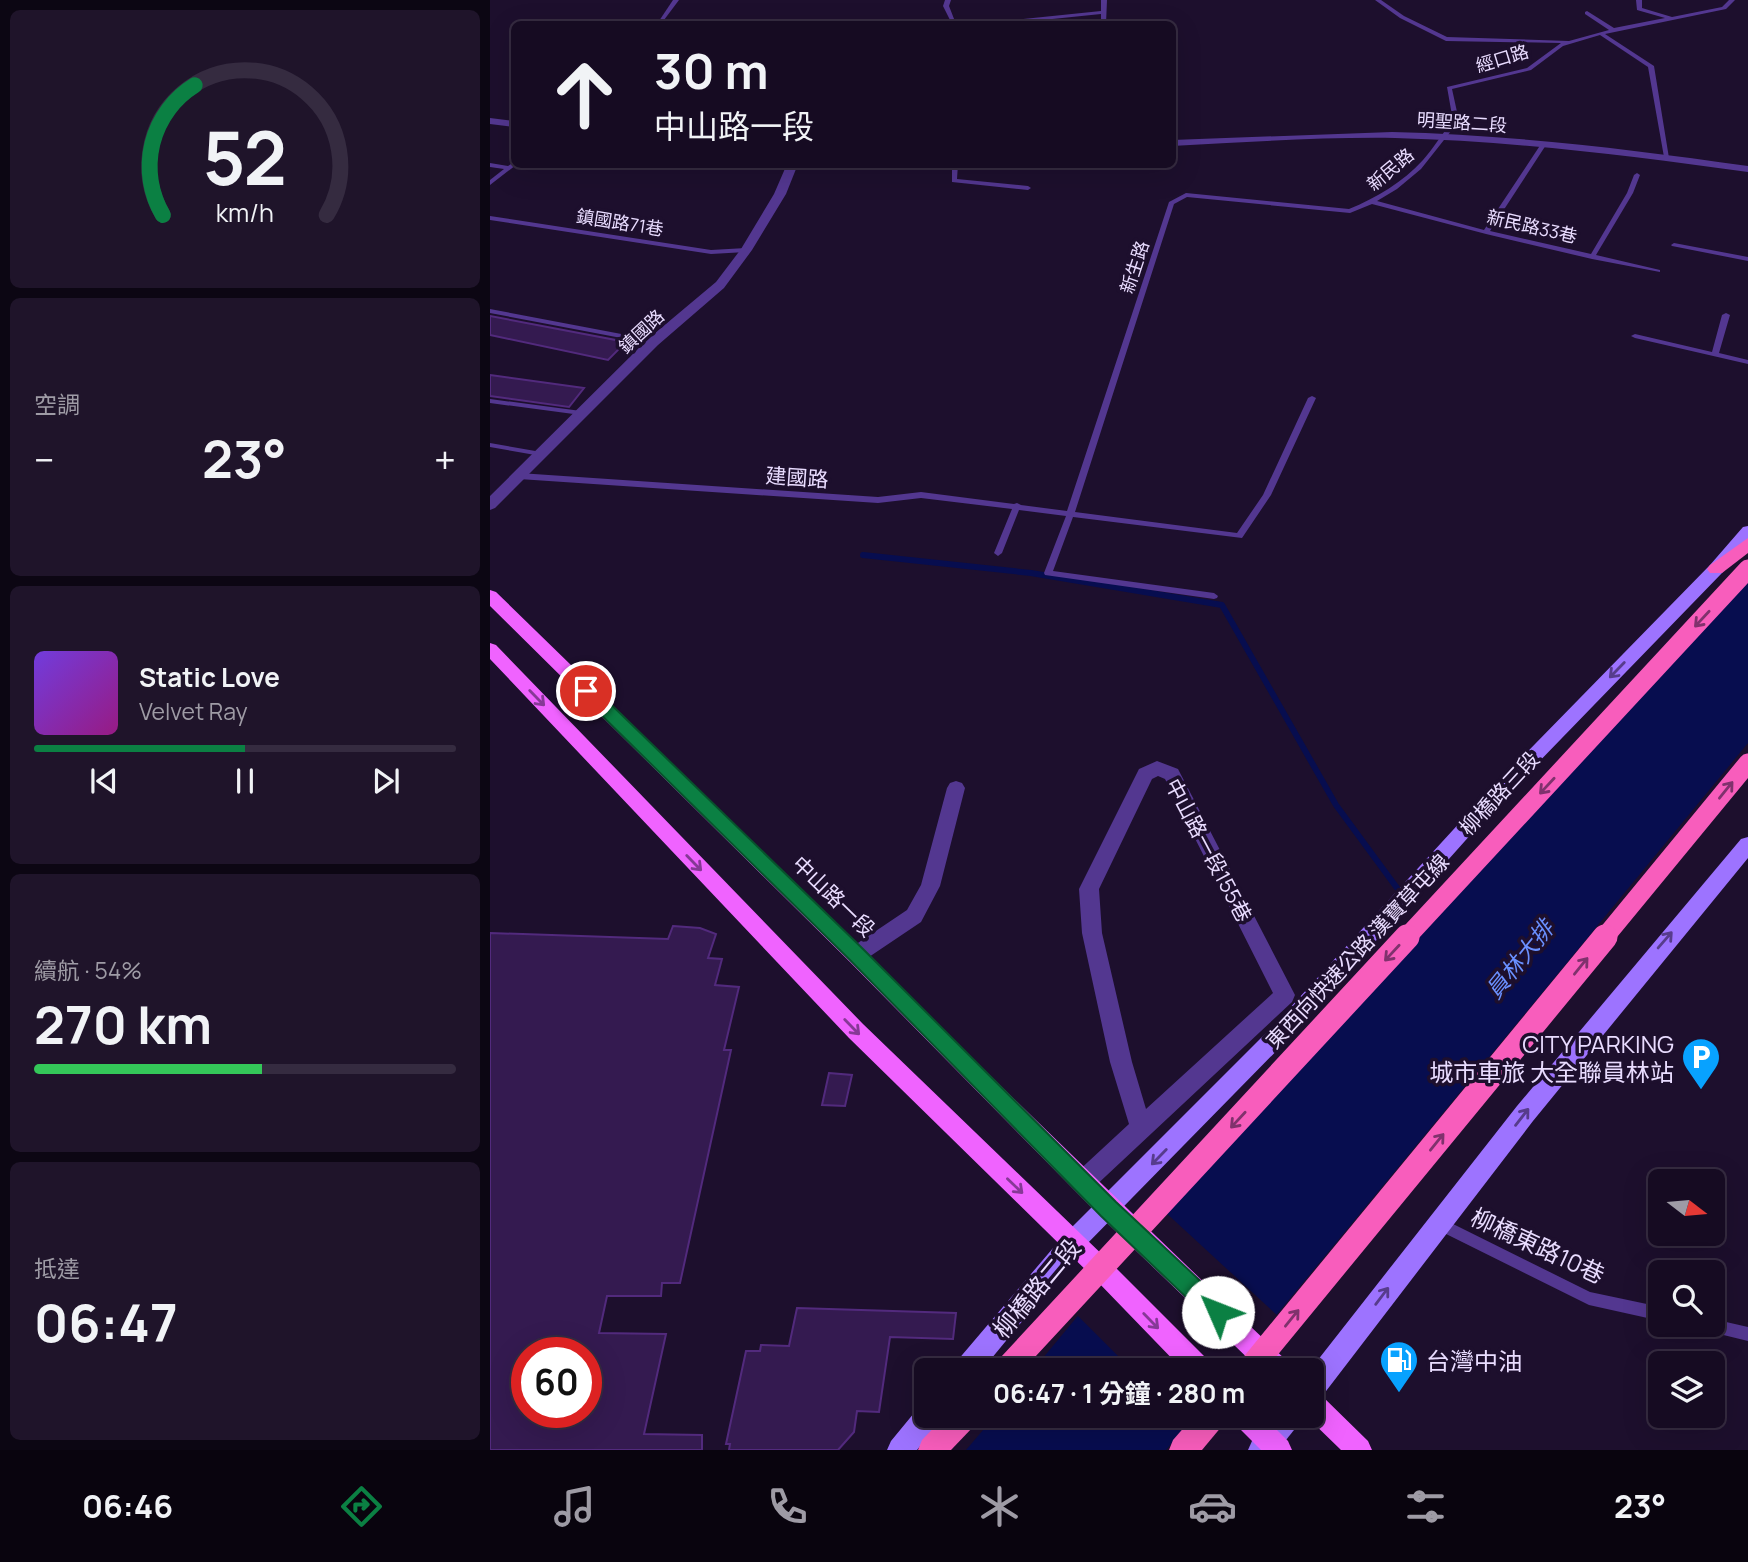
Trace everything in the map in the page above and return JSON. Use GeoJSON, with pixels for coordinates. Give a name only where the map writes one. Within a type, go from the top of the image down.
{"type":"FeatureCollection","features":[{"type":"Feature","properties":{"kind":"highway"},"geometry":{"type":"LineString","coordinates":[[1716,569],[1748,544]]}},
{"type":"Feature","properties":{"kind":"highway","name":"東西向快速公路 漢寶草屯線"},"geometry":{"type":"LineString","coordinates":[[1017,1358],[1748,569]]}},
{"type":"Feature","properties":{"kind":"highway"},"geometry":{"type":"LineString","coordinates":[[1256,1358],[1748,763]]}},
{"type":"Feature","properties":{"kind":"highway"},"geometry":{"type":"LineString","coordinates":[[932,1450],[953,1428]]}},
{"type":"Feature","properties":{"kind":"highway"},"geometry":{"type":"LineString","coordinates":[[1183,1450],[1202,1428]]}},
{"type":"Feature","properties":{"kind":"main road","name":"柳橋路三段"},"geometry":{"type":"LineString","coordinates":[[1109,1209],[1283,1030],[1492,799],[1716,569],[1748,531]]}},
{"type":"Feature","properties":{"kind":"main road","name":"中山路一段"},"geometry":{"type":"LineString","coordinates":[[490,596],[1139,1236],[1252,1358]]}},
{"type":"Feature","properties":{"kind":"main road"},"geometry":{"type":"LineString","coordinates":[[490,649],[856,1031],[1104,1272],[1188,1358]]}},
{"type":"Feature","properties":{"kind":"main road"},"geometry":{"type":"LineString","coordinates":[[1324,1373],[1438,1223],[1651,955],[1748,845]]}},
{"type":"Feature","properties":{"kind":"main road","name":"柳橋路二段"},"geometry":{"type":"LineString","coordinates":[[976,1358],[1073,1242],[1109,1209]]}},
{"type":"Feature","properties":{"kind":"main road"},"geometry":{"type":"LineString","coordinates":[[1324,1416],[1359,1450]]}},
{"type":"Feature","properties":{"kind":"main road"},"geometry":{"type":"LineString","coordinates":[[900,1450],[918,1428]]}},
{"type":"Feature","properties":{"kind":"main road"},"geometry":{"type":"LineString","coordinates":[[1254,1428],[1269,1447],[1281,1428]]}},
{"type":"Feature","properties":{"kind":"street"},"geometry":{"type":"LineString","coordinates":[[490,121],[511,124]]}},
{"type":"Feature","properties":{"kind":"street","name":"明聖路二段"},"geometry":{"type":"LineString","coordinates":[[1176,143],[1277,137],[1440,137],[1667,157],[1748,169]]}},
{"type":"Feature","properties":{"kind":"street","name":"鎮國路"},"geometry":{"type":"LineString","coordinates":[[490,505],[653,342],[720,285],[746,250],[780,194],[791,168]]}},
{"type":"Feature","properties":{"kind":"street","name":"中山路一段155巷"},"geometry":{"type":"LineString","coordinates":[[1083,1182],[1285,995],[1172,774],[1157,768],[1145,774],[1089,889],[1095,946],[1121,1062],[1141,1126]]}},
{"type":"Feature","properties":{"kind":"street"},"geometry":{"type":"LineString","coordinates":[[856,955],[915,916],[930,886],[956,788]]}},
{"type":"Feature","properties":{"kind":"lane"},"geometry":{"type":"LineString","coordinates":[[661,21],[676,0]]}},
{"type":"Feature","properties":{"kind":"lane"},"geometry":{"type":"LineString","coordinates":[[948,0],[946,6],[953,21]]}},
{"type":"Feature","properties":{"kind":"lane"},"geometry":{"type":"LineString","coordinates":[[1104,0],[1104,21]]}},
{"type":"Feature","properties":{"kind":"lane"},"geometry":{"type":"LineString","coordinates":[[1378,0],[1402,17],[1446,39],[1571,42]]}},
{"type":"Feature","properties":{"kind":"lane"},"geometry":{"type":"LineString","coordinates":[[1639,0],[1639,9],[1675,19]]}},
{"type":"Feature","properties":{"kind":"lane","name":"經口路"},"geometry":{"type":"LineString","coordinates":[[1440,137],[1455,121],[1449,88],[1530,69],[1560,45],[1613,30],[1724,8],[1731,0]]}},
{"type":"Feature","properties":{"kind":"lane"},"geometry":{"type":"LineString","coordinates":[[1022,21],[1105,12]]}},
{"type":"Feature","properties":{"kind":"lane"},"geometry":{"type":"LineString","coordinates":[[1587,13],[1613,30]]}},
{"type":"Feature","properties":{"kind":"lane"},"geometry":{"type":"LineString","coordinates":[[1601,34],[1651,66],[1667,157]]}},
{"type":"Feature","properties":{"kind":"lane","name":"新民路"},"geometry":{"type":"LineString","coordinates":[[1350,211],[1373,202],[1420,167],[1440,137]]}},
{"type":"Feature","properties":{"kind":"lane"},"geometry":{"type":"LineString","coordinates":[[1486,232],[1543,145]]}},
{"type":"Feature","properties":{"kind":"lane"},"geometry":{"type":"LineString","coordinates":[[490,165],[511,166]]}},
{"type":"Feature","properties":{"kind":"lane"},"geometry":{"type":"LineString","coordinates":[[490,183],[511,167]]}},
{"type":"Feature","properties":{"kind":"lane"},"geometry":{"type":"LineString","coordinates":[[955,168],[954,181],[1028,188]]}},
{"type":"Feature","properties":{"kind":"lane","name":"新民路33巷"},"geometry":{"type":"LineString","coordinates":[[1373,202],[1592,257],[1630,193],[1637,175]]}},
{"type":"Feature","properties":{"kind":"lane","name":"新生路"},"geometry":{"type":"LineString","coordinates":[[1071,513],[1171,203],[1186,195],[1350,211]]}},
{"type":"Feature","properties":{"kind":"lane","name":"鎮國路71巷"},"geometry":{"type":"LineString","coordinates":[[490,218],[711,252],[746,250]]}},
{"type":"Feature","properties":{"kind":"lane"},"geometry":{"type":"LineString","coordinates":[[1674,245],[1748,259]]}},
{"type":"Feature","properties":{"kind":"lane"},"geometry":{"type":"LineString","coordinates":[[1592,257],[1658,271]]}},
{"type":"Feature","properties":{"kind":"lane"},"geometry":{"type":"LineString","coordinates":[[490,312],[653,342]]}},
{"type":"Feature","properties":{"kind":"lane"},"geometry":{"type":"LineString","coordinates":[[1715,354],[1726,315]]}},
{"type":"Feature","properties":{"kind":"lane"},"geometry":{"type":"LineString","coordinates":[[1635,336],[1748,362]]}},
{"type":"Feature","properties":{"kind":"lane","name":"建國路"},"geometry":{"type":"LineString","coordinates":[[519,476],[878,500],[921,495],[1239,536],[1267,495],[1312,398]]}},
{"type":"Feature","properties":{"kind":"lane"},"geometry":{"type":"LineString","coordinates":[[490,401],[581,413]]}},
{"type":"Feature","properties":{"kind":"lane"},"geometry":{"type":"LineString","coordinates":[[490,445],[541,454]]}},
{"type":"Feature","properties":{"kind":"lane"},"geometry":{"type":"LineString","coordinates":[[998,553],[1017,506]]}},
{"type":"Feature","properties":{"kind":"lane"},"geometry":{"type":"LineString","coordinates":[[1071,513],[1048,573],[1214,596]]}},
{"type":"Feature","properties":{"kind":"lane","name":"柳橋東路10巷"},"geometry":{"type":"LineString","coordinates":[[1438,1223],[1589,1297],[1648,1311]]}},
{"type":"Feature","properties":{"kind":"lane"},"geometry":{"type":"LineString","coordinates":[[1725,1329],[1748,1334]]}},
{"type":"Feature","properties":{"kind":"water","name":"員林大排"},"geometry":{"type":"Polygon","coordinates":[[[1748,581],[1748,743],[1241,1358],[1043,1358],[1149,1230],[1748,581]]]}},
{"type":"Feature","properties":{"kind":"water"},"geometry":{"type":"Polygon","coordinates":[[[985,1428],[1184,1428],[1166,1450],[966,1450],[985,1428]]]}},
{"type":"Feature","properties":{"kind":"pier"},"geometry":{"type":"Polygon","coordinates":[[[1163,1210],[1279,1317],[1246,1358],[1120,1358],[1075,1313],[1163,1210]]]}},
{"type":"Feature","properties":{"kind":"building"},"geometry":{"type":"Polygon","coordinates":[[[490,316],[626,342],[608,360],[490,335],[490,316]]]}},
{"type":"Feature","properties":{"kind":"building"},"geometry":{"type":"Polygon","coordinates":[[[490,375],[584,388],[569,407],[490,396],[490,375]]]}},
{"type":"Feature","properties":{"kind":"building"},"geometry":{"type":"Polygon","coordinates":[[[673,926],[700,928],[716,934],[708,958],[722,959],[715,985],[739,987],[724,1050],[731,1050],[680,1283],[662,1283],[661,1296],[607,1296],[599,1333],[666,1334],[644,1434],[702,1435],[702,1450],[490,1450],[490,933],[668,939],[673,926]]]}},
{"type":"Feature","properties":{"kind":"building"},"geometry":{"type":"Polygon","coordinates":[[[829,1073],[852,1075],[845,1106],[822,1105],[829,1073]]]}},
{"type":"Feature","properties":{"kind":"building"},"geometry":{"type":"Polygon","coordinates":[[[797,1308],[956,1313],[953,1339],[890,1337],[879,1412],[857,1411],[854,1432],[838,1450],[729,1450],[730,1444],[726,1444],[746,1351],[760,1351],[761,1345],[789,1346],[797,1308]]]}},
{"type":"Feature","properties":{"kind":"waterway"},"geometry":{"type":"LineString","coordinates":[[863,555],[1031,573],[1222,605],[1336,805],[1397,888]]}},
{"type":"Feature","properties":{"kind":"place","name":"CITY PARKING 城市車旅 大全聯員林站"},"geometry":{"type":"Point","coordinates":[1701,1091]}},
{"type":"Feature","properties":{"kind":"place","name":"台灣中油"},"geometry":{"type":"Point","coordinates":[1399,1394]}},
{"type":"Feature","properties":{"kind":"route"},"geometry":{"type":"LineString","coordinates":[[586,691],[856,955],[1109,1209],[1218,1312]]}}]}
